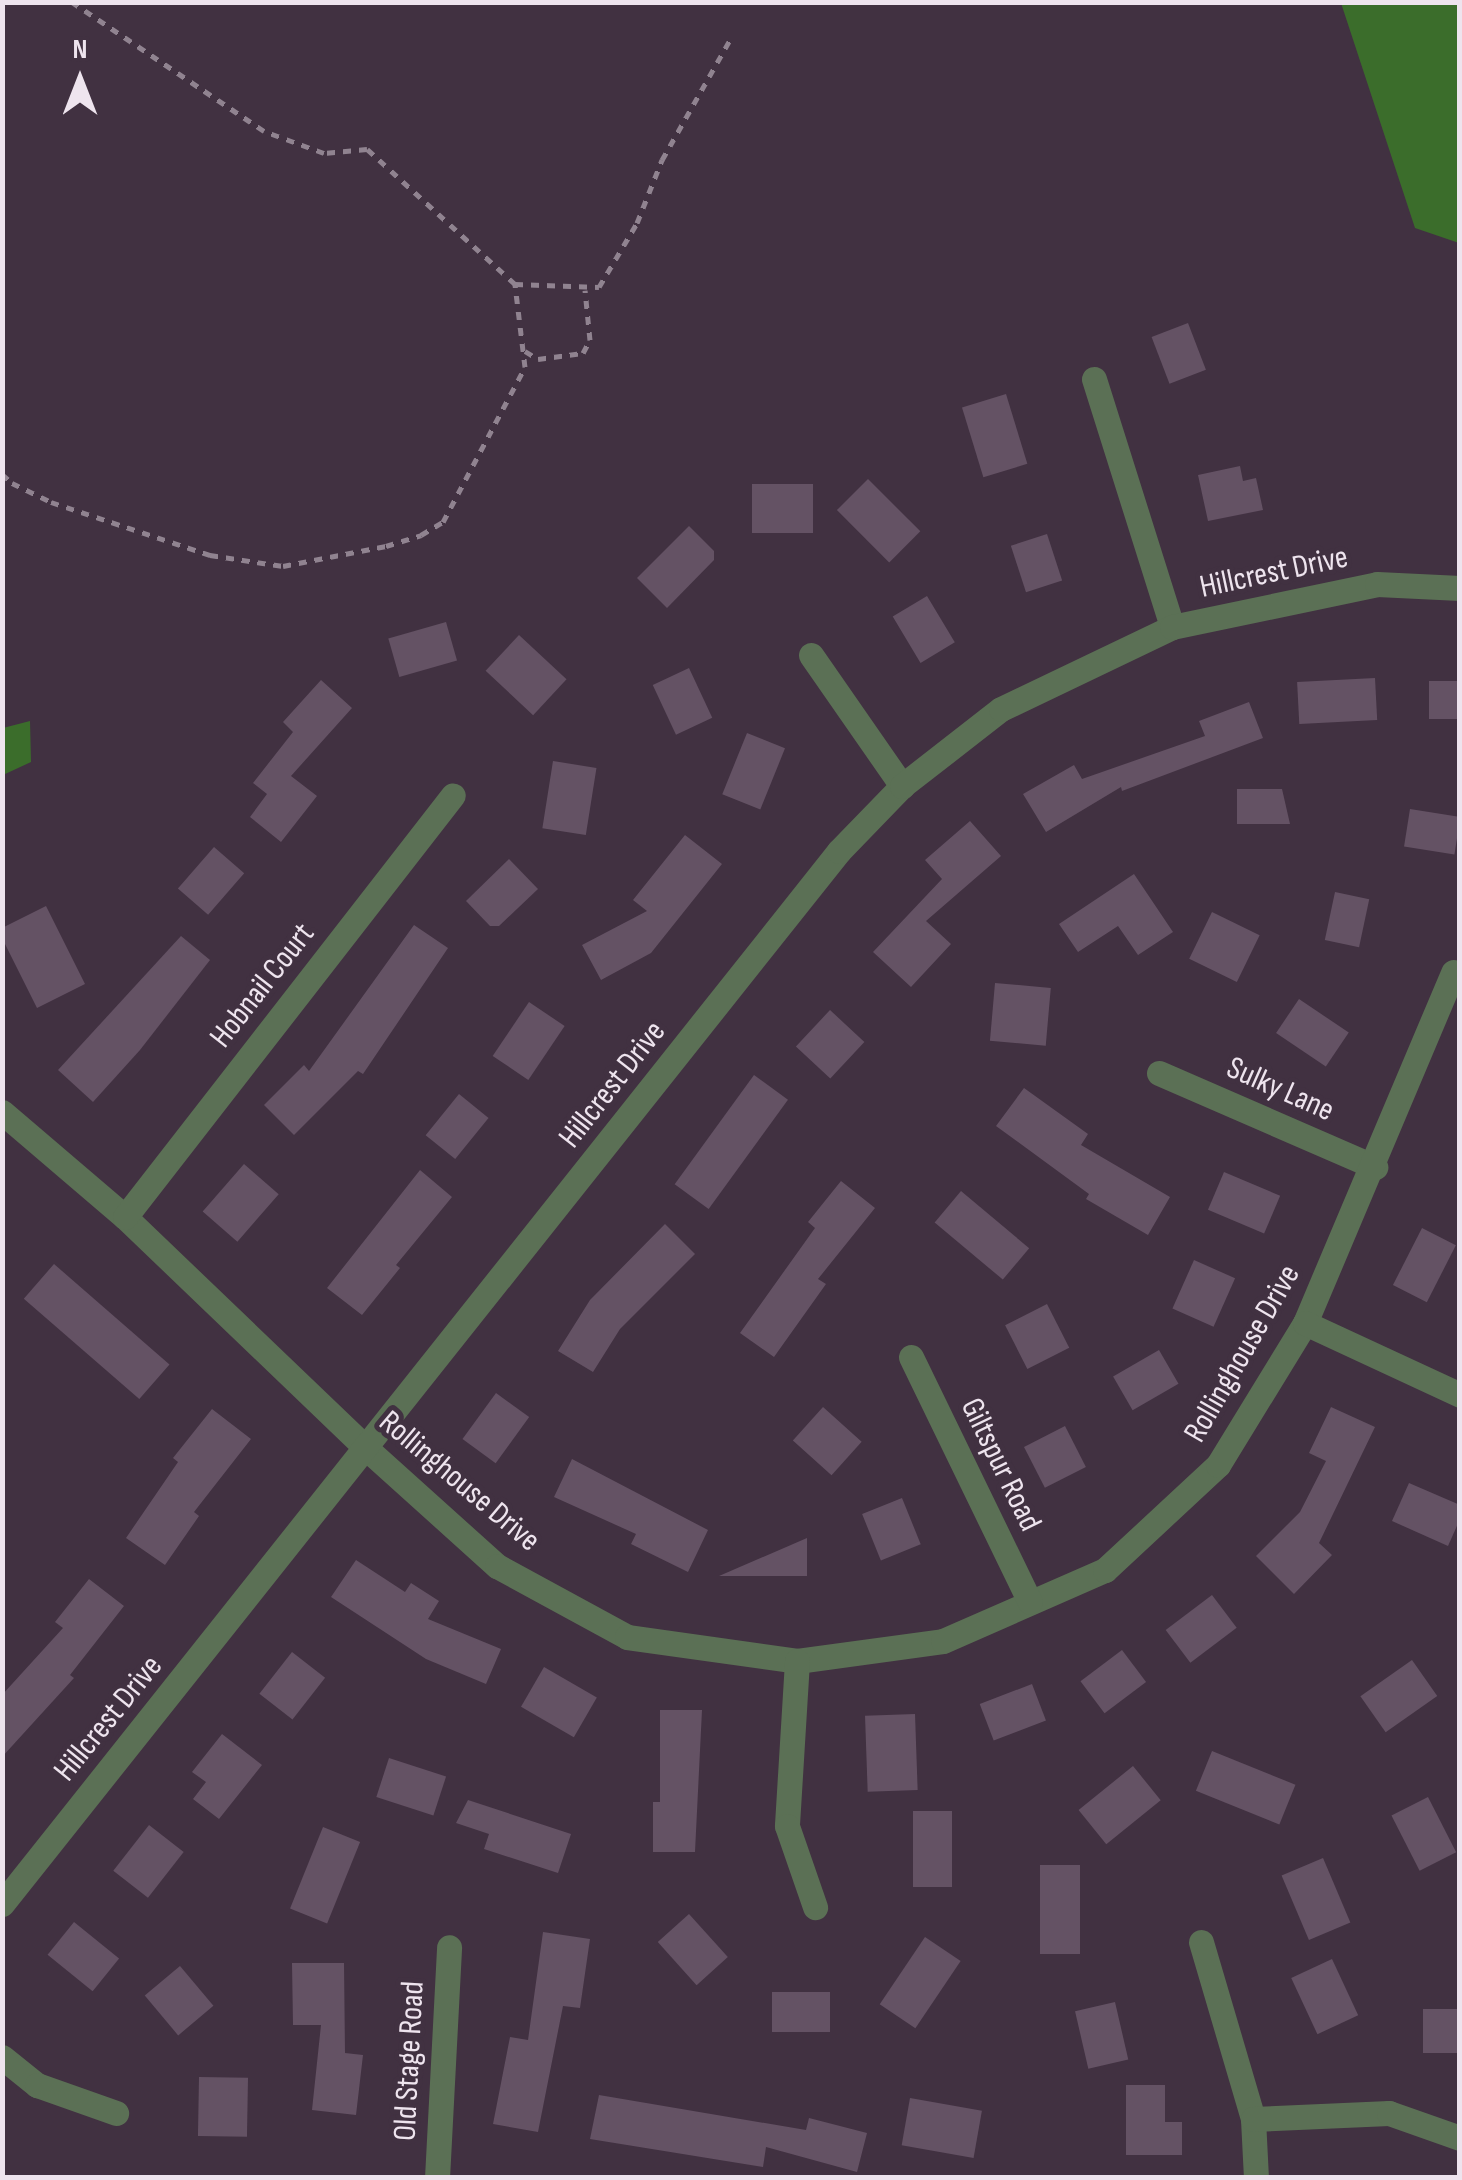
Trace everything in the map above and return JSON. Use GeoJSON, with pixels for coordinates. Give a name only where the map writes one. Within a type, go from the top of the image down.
{"type":"FeatureCollection","features":[{"type":"Feature","properties":{"kind":"street"},"geometry":{"type":"LineString","coordinates":[[1094,378],[1172,627]]}},
{"type":"Feature","properties":{"kind":"street","name":"Hillcrest Drive"},"geometry":{"type":"LineString","coordinates":[[2,1904],[838,851],[902,786],[1001,709],[1172,627],[1378,584],[1460,588]]}},
{"type":"Feature","properties":{"kind":"street"},"geometry":{"type":"LineString","coordinates":[[811,654],[902,786]]}},
{"type":"Feature","properties":{"kind":"street","name":"Hobnail Court"},"geometry":{"type":"LineString","coordinates":[[125,1216],[453,794]]}},
{"type":"Feature","properties":{"kind":"street","name":"Rollinghouse Drive"},"geometry":{"type":"LineString","coordinates":[[2,1112],[125,1216],[367,1449],[497,1566],[627,1637],[797,1660],[943,1641],[1105,1570],[1218,1465],[1305,1323],[1375,1167],[1453,972]]}},
{"type":"Feature","properties":{"kind":"street","name":"Sulky Lane"},"geometry":{"type":"LineString","coordinates":[[1160,1073],[1375,1167]]}},
{"type":"Feature","properties":{"kind":"street"},"geometry":{"type":"LineString","coordinates":[[1305,1323],[1460,1396]]}},
{"type":"Feature","properties":{"kind":"street","name":"Giltspur Road"},"geometry":{"type":"LineString","coordinates":[[911,1357],[1030,1602]]}},
{"type":"Feature","properties":{"kind":"street"},"geometry":{"type":"LineString","coordinates":[[797,1660],[786,1826],[815,1907]]}},
{"type":"Feature","properties":{"kind":"street"},"geometry":{"type":"LineString","coordinates":[[1201,1942],[1253,2119],[1256,2178]]}},
{"type":"Feature","properties":{"kind":"street","name":"Old Stage Road"},"geometry":{"type":"LineString","coordinates":[[437,2178],[449,1947]]}},
{"type":"Feature","properties":{"kind":"street"},"geometry":{"type":"LineString","coordinates":[[2,2056],[37,2085],[116,2114]]}},
{"type":"Feature","properties":{"kind":"street"},"geometry":{"type":"LineString","coordinates":[[1253,2119],[1389,2114],[1460,2138]]}},
{"type":"Feature","properties":{"kind":"path"},"geometry":{"type":"LineString","coordinates":[[72,2],[264,131],[324,153],[367,150],[516,284],[585,290],[600,288],[630,236],[662,160],[730,40]]}},
{"type":"Feature","properties":{"kind":"path"},"geometry":{"type":"LineString","coordinates":[[2,474],[52,502],[210,555],[283,566],[386,546],[421,535],[442,522],[525,367],[516,284]]}},
{"type":"Feature","properties":{"kind":"path"},"geometry":{"type":"LineString","coordinates":[[525,351],[538,360],[583,352],[590,340],[585,290]]}},
{"type":"Feature","properties":{"kind":"green space"},"geometry":{"type":"Polygon","coordinates":[[[1341,3],[1459,3],[1459,243],[1415,228],[1341,3]]]}},
{"type":"Feature","properties":{"kind":"green space"},"geometry":{"type":"Polygon","coordinates":[[[30,721],[31,762],[3,775],[3,728],[30,721]]]}},
{"type":"Feature","properties":{"kind":"building"},"geometry":{"type":"Polygon","coordinates":[[[1188,323],[1206,370],[1170,384],[1152,337],[1188,323]]]}},
{"type":"Feature","properties":{"kind":"building"},"geometry":{"type":"Polygon","coordinates":[[[1006,394],[1027,464],[983,477],[962,407],[1006,394]]]}},
{"type":"Feature","properties":{"kind":"building"},"geometry":{"type":"Polygon","coordinates":[[[1240,466],[1243,481],[1256,478],[1263,510],[1208,521],[1198,475],[1240,466]]]}},
{"type":"Feature","properties":{"kind":"building"},"geometry":{"type":"Polygon","coordinates":[[[868,479],[920,531],[889,562],[837,510],[868,479]]]}},
{"type":"Feature","properties":{"kind":"building"},"geometry":{"type":"Polygon","coordinates":[[[752,484],[813,484],[813,533],[752,533],[752,484]]]}},
{"type":"Feature","properties":{"kind":"building"},"geometry":{"type":"Polygon","coordinates":[[[689,526],[714,551],[714,560],[667,608],[637,578],[689,526]]]}},
{"type":"Feature","properties":{"kind":"building"},"geometry":{"type":"Polygon","coordinates":[[[1047,534],[1062,581],[1026,592],[1011,546],[1047,534]]]}},
{"type":"Feature","properties":{"kind":"building"},"geometry":{"type":"Polygon","coordinates":[[[927,596],[955,642],[921,663],[893,617],[927,596]]]}},
{"type":"Feature","properties":{"kind":"building"},"geometry":{"type":"Polygon","coordinates":[[[446,622],[457,660],[399,677],[388,639],[446,622]]]}},
{"type":"Feature","properties":{"kind":"building"},"geometry":{"type":"Polygon","coordinates":[[[519,635],[567,679],[533,715],[486,671],[519,635]]]}},
{"type":"Feature","properties":{"kind":"building"},"geometry":{"type":"Polygon","coordinates":[[[689,668],[712,718],[676,735],[653,685],[689,668]]]}},
{"type":"Feature","properties":{"kind":"building"},"geometry":{"type":"Polygon","coordinates":[[[1375,678],[1377,720],[1299,724],[1297,682],[1375,678]]]}},
{"type":"Feature","properties":{"kind":"building"},"geometry":{"type":"Polygon","coordinates":[[[321,680],[352,708],[291,776],[317,796],[281,842],[250,817],[267,794],[253,783],[293,732],[283,722],[321,680]]]}},
{"type":"Feature","properties":{"kind":"building"},"geometry":{"type":"Polygon","coordinates":[[[1429,681],[1460,681],[1460,719],[1429,719],[1429,681]]]}},
{"type":"Feature","properties":{"kind":"building"},"geometry":{"type":"Polygon","coordinates":[[[1249,702],[1263,738],[1122,791],[1121,787],[1046,832],[1023,794],[1074,765],[1082,779],[1205,736],[1199,721],[1249,702]]]}},
{"type":"Feature","properties":{"kind":"building"},"geometry":{"type":"Polygon","coordinates":[[[747,733],[785,748],[760,810],[722,794],[747,733]]]}},
{"type":"Feature","properties":{"kind":"building"},"geometry":{"type":"Polygon","coordinates":[[[553,761],[596,768],[586,835],[542,828],[553,761]]]}},
{"type":"Feature","properties":{"kind":"building"},"geometry":{"type":"Polygon","coordinates":[[[1237,789],[1282,789],[1290,824],[1237,824],[1237,789]]]}},
{"type":"Feature","properties":{"kind":"building"},"geometry":{"type":"Polygon","coordinates":[[[1410,809],[1460,817],[1454,855],[1404,847],[1410,809]]]}},
{"type":"Feature","properties":{"kind":"building"},"geometry":{"type":"Polygon","coordinates":[[[970,821],[1001,856],[926,921],[951,944],[911,987],[873,952],[942,879],[925,860],[970,821]]]}},
{"type":"Feature","properties":{"kind":"building"},"geometry":{"type":"Polygon","coordinates":[[[685,835],[722,864],[651,953],[601,980],[582,945],[647,911],[633,900],[685,835]]]}},
{"type":"Feature","properties":{"kind":"building"},"geometry":{"type":"Polygon","coordinates":[[[214,847],[244,873],[208,915],[178,889],[214,847]]]}},
{"type":"Feature","properties":{"kind":"building"},"geometry":{"type":"Polygon","coordinates":[[[509,859],[538,889],[499,926],[490,926],[466,901],[509,859]]]}},
{"type":"Feature","properties":{"kind":"building"},"geometry":{"type":"Polygon","coordinates":[[[1134,874],[1173,932],[1138,955],[1118,926],[1078,952],[1059,924],[1134,874]]]}},
{"type":"Feature","properties":{"kind":"building"},"geometry":{"type":"Polygon","coordinates":[[[1335,892],[1369,899],[1359,947],[1325,940],[1335,892]]]}},
{"type":"Feature","properties":{"kind":"building"},"geometry":{"type":"Polygon","coordinates":[[[46,906],[85,984],[37,1008],[2,938],[2,928],[46,906]]]}},
{"type":"Feature","properties":{"kind":"building"},"geometry":{"type":"Polygon","coordinates":[[[1212,912],[1260,935],[1237,982],[1189,959],[1212,912]]]}},
{"type":"Feature","properties":{"kind":"building"},"geometry":{"type":"Polygon","coordinates":[[[414,925],[448,948],[363,1074],[358,1071],[294,1135],[264,1105],[304,1065],[309,1071],[414,925]]]}},
{"type":"Feature","properties":{"kind":"building"},"geometry":{"type":"Polygon","coordinates":[[[181,936],[210,960],[140,1050],[93,1102],[58,1070],[181,936]]]}},
{"type":"Feature","properties":{"kind":"building"},"geometry":{"type":"Polygon","coordinates":[[[995,983],[1051,988],[1046,1046],[990,1041],[995,983]]]}},
{"type":"Feature","properties":{"kind":"building"},"geometry":{"type":"Polygon","coordinates":[[[1299,999],[1349,1033],[1326,1067],[1276,1033],[1299,999]]]}},
{"type":"Feature","properties":{"kind":"building"},"geometry":{"type":"Polygon","coordinates":[[[529,1002],[565,1026],[528,1080],[493,1056],[529,1002]]]}},
{"type":"Feature","properties":{"kind":"building"},"geometry":{"type":"Polygon","coordinates":[[[830,1010],[864,1042],[830,1079],[796,1047],[830,1010]]]}},
{"type":"Feature","properties":{"kind":"building"},"geometry":{"type":"Polygon","coordinates":[[[754,1075],[788,1100],[709,1209],[675,1184],[754,1075]]]}},
{"type":"Feature","properties":{"kind":"building"},"geometry":{"type":"Polygon","coordinates":[[[1024,1088],[1088,1134],[1081,1145],[1170,1197],[1148,1235],[1086,1199],[1089,1194],[996,1126],[1024,1088]]]}},
{"type":"Feature","properties":{"kind":"building"},"geometry":{"type":"Polygon","coordinates":[[[459,1094],[489,1118],[455,1159],[426,1135],[459,1094]]]}},
{"type":"Feature","properties":{"kind":"building"},"geometry":{"type":"Polygon","coordinates":[[[244,1164],[279,1194],[237,1242],[203,1212],[244,1164]]]}},
{"type":"Feature","properties":{"kind":"building"},"geometry":{"type":"Polygon","coordinates":[[[420,1170],[452,1197],[396,1265],[400,1268],[362,1315],[327,1288],[420,1170]]]}},
{"type":"Feature","properties":{"kind":"building"},"geometry":{"type":"Polygon","coordinates":[[[1224,1172],[1280,1196],[1264,1234],[1208,1210],[1224,1172]]]}},
{"type":"Feature","properties":{"kind":"building"},"geometry":{"type":"Polygon","coordinates":[[[841,1181],[875,1208],[818,1279],[826,1284],[774,1357],[740,1333],[815,1228],[808,1222],[841,1181]]]}},
{"type":"Feature","properties":{"kind":"building"},"geometry":{"type":"Polygon","coordinates":[[[961,1191],[1029,1248],[1003,1280],[935,1222],[961,1191]]]}},
{"type":"Feature","properties":{"kind":"building"},"geometry":{"type":"Polygon","coordinates":[[[665,1224],[695,1254],[620,1329],[593,1372],[558,1351],[590,1300],[665,1224]]]}},
{"type":"Feature","properties":{"kind":"building"},"geometry":{"type":"Polygon","coordinates":[[[1422,1228],[1456,1245],[1427,1302],[1393,1285],[1422,1228]]]}},
{"type":"Feature","properties":{"kind":"building"},"geometry":{"type":"Polygon","coordinates":[[[1194,1260],[1235,1278],[1214,1327],[1172,1308],[1194,1260]]]}},
{"type":"Feature","properties":{"kind":"building"},"geometry":{"type":"Polygon","coordinates":[[[54,1264],[169,1364],[139,1399],[24,1299],[54,1264]]]}},
{"type":"Feature","properties":{"kind":"building"},"geometry":{"type":"Polygon","coordinates":[[[1047,1304],[1069,1348],[1027,1369],[1005,1325],[1047,1304]]]}},
{"type":"Feature","properties":{"kind":"building"},"geometry":{"type":"Polygon","coordinates":[[[1159,1350],[1178,1384],[1133,1410],[1113,1376],[1159,1350]]]}},
{"type":"Feature","properties":{"kind":"building"},"geometry":{"type":"Polygon","coordinates":[[[496,1393],[529,1417],[496,1463],[462,1439],[496,1393]]]}},
{"type":"Feature","properties":{"kind":"building"},"geometry":{"type":"Polygon","coordinates":[[[823,1407],[862,1442],[832,1475],[793,1440],[823,1407]]]}},
{"type":"Feature","properties":{"kind":"building"},"geometry":{"type":"Polygon","coordinates":[[[1331,1407],[1375,1427],[1319,1543],[1332,1555],[1294,1594],[1256,1556],[1300,1512],[1326,1461],[1309,1453],[1331,1407]]]}},
{"type":"Feature","properties":{"kind":"building"},"geometry":{"type":"Polygon","coordinates":[[[212,1409],[251,1439],[194,1512],[199,1516],[165,1565],[126,1538],[178,1462],[173,1458],[212,1409]]]}},
{"type":"Feature","properties":{"kind":"building"},"geometry":{"type":"Polygon","coordinates":[[[1065,1426],[1086,1467],[1045,1488],[1024,1447],[1065,1426]]]}},
{"type":"Feature","properties":{"kind":"building"},"geometry":{"type":"Polygon","coordinates":[[[572,1459],[708,1530],[688,1572],[631,1544],[636,1534],[554,1497],[572,1459]]]}},
{"type":"Feature","properties":{"kind":"building"},"geometry":{"type":"Polygon","coordinates":[[[1409,1483],[1460,1505],[1460,1519],[1448,1546],[1392,1521],[1409,1483]]]}},
{"type":"Feature","properties":{"kind":"building"},"geometry":{"type":"Polygon","coordinates":[[[902,1498],[921,1544],[881,1560],[862,1514],[902,1498]]]}},
{"type":"Feature","properties":{"kind":"building"},"geometry":{"type":"Polygon","coordinates":[[[807,1538],[807,1576],[719,1576],[807,1538]]]}},
{"type":"Feature","properties":{"kind":"building"},"geometry":{"type":"Polygon","coordinates":[[[356,1560],[405,1592],[411,1583],[439,1601],[428,1619],[501,1649],[486,1684],[426,1659],[331,1597],[356,1560]]]}},
{"type":"Feature","properties":{"kind":"building"},"geometry":{"type":"Polygon","coordinates":[[[89,1579],[124,1606],[70,1675],[74,1678],[2,1757],[2,1695],[63,1628],[55,1622],[89,1579]]]}},
{"type":"Feature","properties":{"kind":"building"},"geometry":{"type":"Polygon","coordinates":[[[1212,1595],[1237,1628],[1190,1663],[1166,1630],[1212,1595]]]}},
{"type":"Feature","properties":{"kind":"building"},"geometry":{"type":"Polygon","coordinates":[[[1122,1650],[1146,1682],[1105,1713],[1080,1681],[1122,1650]]]}},
{"type":"Feature","properties":{"kind":"building"},"geometry":{"type":"Polygon","coordinates":[[[292,1652],[325,1678],[292,1720],[259,1694],[292,1652]]]}},
{"type":"Feature","properties":{"kind":"building"},"geometry":{"type":"Polygon","coordinates":[[[1412,1660],[1437,1696],[1386,1732],[1360,1696],[1412,1660]]]}},
{"type":"Feature","properties":{"kind":"building"},"geometry":{"type":"Polygon","coordinates":[[[544,1667],[597,1698],[574,1737],[521,1707],[544,1667]]]}},
{"type":"Feature","properties":{"kind":"building"},"geometry":{"type":"Polygon","coordinates":[[[1032,1684],[1046,1720],[994,1740],[980,1704],[1032,1684]]]}},
{"type":"Feature","properties":{"kind":"building"},"geometry":{"type":"Polygon","coordinates":[[[660,1710],[702,1710],[695,1852],[653,1852],[653,1802],[660,1802],[660,1710]]]}},
{"type":"Feature","properties":{"kind":"building"},"geometry":{"type":"Polygon","coordinates":[[[915,1714],[918,1790],[868,1792],[865,1716],[915,1714]]]}},
{"type":"Feature","properties":{"kind":"building"},"geometry":{"type":"Polygon","coordinates":[[[222,1734],[262,1765],[219,1819],[193,1799],[206,1782],[192,1772],[222,1734]]]}},
{"type":"Feature","properties":{"kind":"building"},"geometry":{"type":"Polygon","coordinates":[[[1212,1751],[1295,1785],[1279,1825],[1196,1791],[1212,1751]]]}},
{"type":"Feature","properties":{"kind":"building"},"geometry":{"type":"Polygon","coordinates":[[[389,1758],[446,1777],[433,1816],[376,1797],[389,1758]]]}},
{"type":"Feature","properties":{"kind":"building"},"geometry":{"type":"Polygon","coordinates":[[[1133,1766],[1161,1800],[1106,1844],[1079,1810],[1133,1766]]]}},
{"type":"Feature","properties":{"kind":"building"},"geometry":{"type":"Polygon","coordinates":[[[1428,1797],[1456,1852],[1420,1871],[1391,1816],[1428,1797]]]}},
{"type":"Feature","properties":{"kind":"building"},"geometry":{"type":"Polygon","coordinates":[[[468,1800],[571,1834],[558,1873],[484,1849],[489,1834],[456,1823],[468,1800]]]}},
{"type":"Feature","properties":{"kind":"building"},"geometry":{"type":"Polygon","coordinates":[[[913,1811],[952,1811],[952,1887],[913,1887],[913,1811]]]}},
{"type":"Feature","properties":{"kind":"building"},"geometry":{"type":"Polygon","coordinates":[[[149,1825],[184,1852],[148,1898],[113,1871],[149,1825]]]}},
{"type":"Feature","properties":{"kind":"building"},"geometry":{"type":"Polygon","coordinates":[[[323,1827],[360,1842],[327,1924],[290,1909],[323,1827]]]}},
{"type":"Feature","properties":{"kind":"building"},"geometry":{"type":"Polygon","coordinates":[[[1323,1858],[1350,1922],[1309,1940],[1282,1876],[1323,1858]]]}},
{"type":"Feature","properties":{"kind":"building"},"geometry":{"type":"Polygon","coordinates":[[[1040,1865],[1080,1865],[1080,1954],[1040,1954],[1040,1865]]]}},
{"type":"Feature","properties":{"kind":"building"},"geometry":{"type":"Polygon","coordinates":[[[689,1914],[728,1957],[697,1985],[658,1942],[689,1914]]]}},
{"type":"Feature","properties":{"kind":"building"},"geometry":{"type":"Polygon","coordinates":[[[74,1922],[119,1959],[93,1991],[48,1955],[74,1922]]]}},
{"type":"Feature","properties":{"kind":"building"},"geometry":{"type":"Polygon","coordinates":[[[543,1932],[590,1939],[580,2008],[563,2006],[538,2132],[493,2124],[510,2037],[528,2040],[543,1932]]]}},
{"type":"Feature","properties":{"kind":"building"},"geometry":{"type":"Polygon","coordinates":[[[925,1937],[961,1961],[915,2028],[880,2004],[925,1937]]]}},
{"type":"Feature","properties":{"kind":"building"},"geometry":{"type":"Polygon","coordinates":[[[1332,1959],[1358,2015],[1317,2034],[1291,1978],[1332,1959]]]}},
{"type":"Feature","properties":{"kind":"building"},"geometry":{"type":"Polygon","coordinates":[[[292,1963],[344,1963],[345,2053],[363,2055],[356,2115],[312,2110],[321,2025],[293,2025],[292,1963]]]}},
{"type":"Feature","properties":{"kind":"building"},"geometry":{"type":"Polygon","coordinates":[[[180,1966],[213,2006],[178,2035],[145,1996],[180,1966]]]}},
{"type":"Feature","properties":{"kind":"building"},"geometry":{"type":"Polygon","coordinates":[[[772,1992],[830,1992],[830,2032],[772,2032],[772,1992]]]}},
{"type":"Feature","properties":{"kind":"building"},"geometry":{"type":"Polygon","coordinates":[[[1115,2002],[1128,2059],[1088,2069],[1075,2011],[1115,2002]]]}},
{"type":"Feature","properties":{"kind":"building"},"geometry":{"type":"Polygon","coordinates":[[[1423,2009],[1460,2009],[1460,2053],[1423,2053],[1423,2009]]]}},
{"type":"Feature","properties":{"kind":"building"},"geometry":{"type":"Polygon","coordinates":[[[199,2077],[248,2078],[247,2137],[198,2136],[199,2077]]]}},
{"type":"Feature","properties":{"kind":"building"},"geometry":{"type":"Polygon","coordinates":[[[1126,2085],[1165,2085],[1165,2122],[1182,2122],[1182,2155],[1126,2155],[1126,2085]]]}},
{"type":"Feature","properties":{"kind":"building"},"geometry":{"type":"Polygon","coordinates":[[[599,2095],[806,2130],[809,2118],[867,2133],[857,2172],[766,2147],[763,2167],[590,2139],[599,2095]]]}},
{"type":"Feature","properties":{"kind":"building"},"geometry":{"type":"Polygon","coordinates":[[[910,2098],[982,2111],[974,2158],[902,2145],[910,2098]]]}}]}
